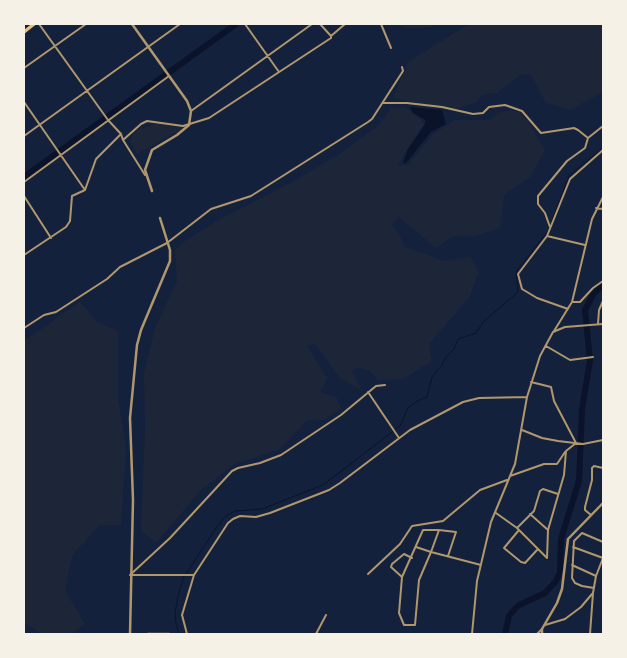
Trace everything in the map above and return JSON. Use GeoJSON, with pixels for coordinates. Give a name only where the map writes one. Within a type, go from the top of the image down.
{"type":"FeatureCollection","features":[{"type":"Feature","properties":{"kind":"highway"},"geometry":{"type":"LineString","coordinates":[[24,32],[34,24]]}},
{"type":"Feature","properties":{"kind":"street"},"geometry":{"type":"LineString","coordinates":[[39,24],[108,120],[121,134],[123,140],[147,177]]}},
{"type":"Feature","properties":{"kind":"street"},"geometry":{"type":"LineString","coordinates":[[24,68],[86,24]]}},
{"type":"Feature","properties":{"kind":"street"},"geometry":{"type":"LineString","coordinates":[[132,24],[187,101],[191,112],[189,124],[177,135],[152,150],[146,162],[145,170],[152,191]]}},
{"type":"Feature","properties":{"kind":"street"},"geometry":{"type":"LineString","coordinates":[[24,136],[180,24]]}},
{"type":"Feature","properties":{"kind":"street"},"geometry":{"type":"LineString","coordinates":[[245,24],[279,72]]}},
{"type":"Feature","properties":{"kind":"street"},"geometry":{"type":"LineString","coordinates":[[191,112],[312,24]]}},
{"type":"Feature","properties":{"kind":"street"},"geometry":{"type":"LineString","coordinates":[[320,24],[331,36]]}},
{"type":"Feature","properties":{"kind":"street"},"geometry":{"type":"LineString","coordinates":[[123,140],[141,124],[147,121],[173,125],[189,124],[209,118],[332,38],[331,36],[345,24]]}},
{"type":"Feature","properties":{"kind":"street"},"geometry":{"type":"LineString","coordinates":[[381,24],[391,48]]}},
{"type":"Feature","properties":{"kind":"street"},"geometry":{"type":"LineString","coordinates":[[24,328],[44,315],[56,312],[107,279],[120,268],[167,243],[211,209],[251,196],[368,122],[403,71],[402,67]]}},
{"type":"Feature","properties":{"kind":"street"},"geometry":{"type":"LineString","coordinates":[[24,182],[169,76]]}},
{"type":"Feature","properties":{"kind":"street"},"geometry":{"type":"LineString","coordinates":[[24,102],[62,154],[85,190]]}},
{"type":"Feature","properties":{"kind":"street"},"geometry":{"type":"LineString","coordinates":[[382,103],[406,103],[442,107],[473,114],[483,113],[489,107],[505,105],[522,111],[541,134],[574,128],[588,138]]}},
{"type":"Feature","properties":{"kind":"street"},"geometry":{"type":"LineString","coordinates":[[550,228],[545,213],[538,204],[538,196],[567,161],[585,148],[588,138],[603,126]]}},
{"type":"Feature","properties":{"kind":"street"},"geometry":{"type":"LineString","coordinates":[[24,255],[66,227],[70,221],[72,196],[85,190],[96,159],[121,134]]}},
{"type":"Feature","properties":{"kind":"street"},"geometry":{"type":"LineString","coordinates":[[568,309],[537,298],[521,288],[518,272],[548,236],[570,179],[603,150]]}},
{"type":"Feature","properties":{"kind":"street"},"geometry":{"type":"LineString","coordinates":[[24,196],[51,238]]}},
{"type":"Feature","properties":{"kind":"street"},"geometry":{"type":"LineString","coordinates":[[472,634],[481,565],[491,522],[496,513],[507,480],[515,464],[531,382],[553,332],[572,302],[585,245],[596,208],[603,197]]}},
{"type":"Feature","properties":{"kind":"street"},"geometry":{"type":"LineString","coordinates":[[596,208],[603,208]]}},
{"type":"Feature","properties":{"kind":"street"},"geometry":{"type":"LineString","coordinates":[[130,634],[130,576],[133,500],[130,418],[137,345],[146,317],[170,261],[170,250],[160,218]]}},
{"type":"Feature","properties":{"kind":"street"},"geometry":{"type":"LineString","coordinates":[[548,236],[585,245]]}},
{"type":"Feature","properties":{"kind":"street"},"geometry":{"type":"LineString","coordinates":[[572,302],[580,302],[593,288],[603,281]]}},
{"type":"Feature","properties":{"kind":"street"},"geometry":{"type":"LineString","coordinates":[[598,324],[603,301]]}},
{"type":"Feature","properties":{"kind":"street"},"geometry":{"type":"LineString","coordinates":[[553,332],[565,327],[603,324]]}},
{"type":"Feature","properties":{"kind":"street"},"geometry":{"type":"LineString","coordinates":[[546,346],[570,360],[593,357]]}},
{"type":"Feature","properties":{"kind":"street"},"geometry":{"type":"LineString","coordinates":[[531,382],[551,387],[554,400],[577,443]]}},
{"type":"Feature","properties":{"kind":"street"},"geometry":{"type":"LineString","coordinates":[[130,576],[170,538],[232,471],[281,455],[341,415],[376,386],[385,386]]}},
{"type":"Feature","properties":{"kind":"street"},"geometry":{"type":"LineString","coordinates":[[368,392],[399,438]]}},
{"type":"Feature","properties":{"kind":"street"},"geometry":{"type":"LineString","coordinates":[[187,634],[182,615],[194,575],[228,523],[233,519],[240,516],[256,517],[270,513],[329,490],[410,430],[463,402],[479,398],[527,397]]}},
{"type":"Feature","properties":{"kind":"street"},"geometry":{"type":"LineString","coordinates":[[522,430],[542,438],[583,444],[603,440]]}},
{"type":"Feature","properties":{"kind":"street"},"geometry":{"type":"LineString","coordinates":[[510,476],[544,464],[557,464],[566,451],[577,443]]}},
{"type":"Feature","properties":{"kind":"street"},"geometry":{"type":"LineString","coordinates":[[496,513],[518,529],[537,550],[547,558],[548,530],[564,475],[566,451]]}},
{"type":"Feature","properties":{"kind":"street"},"geometry":{"type":"LineString","coordinates":[[591,515],[585,510],[585,507],[592,480],[592,468],[594,466],[603,468]]}},
{"type":"Feature","properties":{"kind":"street"},"geometry":{"type":"LineString","coordinates":[[368,574],[400,544],[412,526],[443,521],[480,490],[507,480]]}},
{"type":"Feature","properties":{"kind":"street"},"geometry":{"type":"LineString","coordinates":[[537,550],[526,563],[521,562],[504,548],[530,514],[534,511],[540,491],[543,489],[558,494]]}},
{"type":"Feature","properties":{"kind":"street"},"geometry":{"type":"LineString","coordinates":[[537,634],[545,625],[557,603],[562,589],[568,538],[603,503]]}},
{"type":"Feature","properties":{"kind":"street"},"geometry":{"type":"LineString","coordinates":[[530,514],[548,530]]}},
{"type":"Feature","properties":{"kind":"street"},"geometry":{"type":"LineString","coordinates":[[439,530],[419,580],[415,625],[404,625],[399,613],[402,577],[412,558],[423,530],[439,530],[456,532],[448,556]]}},
{"type":"Feature","properties":{"kind":"street"},"geometry":{"type":"LineString","coordinates":[[594,588],[575,583],[572,578],[573,546],[574,541],[582,534],[603,542]]}},
{"type":"Feature","properties":{"kind":"street"},"geometry":{"type":"LineString","coordinates":[[573,546],[603,558],[596,576],[593,593],[590,634]]}},
{"type":"Feature","properties":{"kind":"street"},"geometry":{"type":"LineString","coordinates":[[416,547],[481,565]]}},
{"type":"Feature","properties":{"kind":"street"},"geometry":{"type":"LineString","coordinates":[[402,577],[391,568],[392,564],[404,554],[412,558]]}},
{"type":"Feature","properties":{"kind":"street"},"geometry":{"type":"LineString","coordinates":[[572,565],[596,576]]}},
{"type":"Feature","properties":{"kind":"street"},"geometry":{"type":"LineString","coordinates":[[130,576],[194,575]]}},
{"type":"Feature","properties":{"kind":"street"},"geometry":{"type":"LineString","coordinates":[[545,625],[565,619],[581,607],[593,593]]}},
{"type":"Feature","properties":{"kind":"street"},"geometry":{"type":"LineString","coordinates":[[316,634],[326,615]]}},
{"type":"Feature","properties":{"kind":"street"},"geometry":{"type":"LineString","coordinates":[[542,629],[542,634]]}},
{"type":"Feature","properties":{"kind":"street"},"geometry":{"type":"LineString","coordinates":[[148,634],[169,634]]}},
{"type":"Feature","properties":{"kind":"shaded area"},"geometry":{"type":"Polygon","coordinates":[[[395,24],[435,24],[432,27],[406,28],[395,24]]]}},
{"type":"Feature","properties":{"kind":"shaded area"},"geometry":{"type":"Polygon","coordinates":[[[469,24],[603,24],[603,92],[570,110],[546,103],[531,75],[522,74],[497,93],[482,94],[477,102],[453,110],[393,98],[408,62],[469,24]]]}},
{"type":"Feature","properties":{"kind":"shaded area"},"geometry":{"type":"Polygon","coordinates":[[[405,107],[420,119],[424,125],[405,152],[398,166],[408,165],[433,134],[455,120],[490,120],[499,113],[510,110],[520,113],[529,123],[545,150],[530,177],[504,195],[500,228],[475,236],[453,236],[436,248],[399,217],[392,225],[400,236],[405,247],[444,261],[470,257],[479,272],[470,296],[429,344],[432,361],[403,379],[378,381],[370,371],[358,367],[352,371],[362,391],[340,378],[315,344],[307,346],[327,378],[321,392],[337,398],[341,409],[324,420],[307,420],[280,449],[233,465],[201,490],[156,543],[141,531],[145,429],[144,374],[155,328],[177,281],[175,250],[185,241],[215,222],[292,182],[338,155],[378,126],[391,108],[405,107]]]}},
{"type":"Feature","properties":{"kind":"shaded area"},"geometry":{"type":"Polygon","coordinates":[[[410,107],[442,110],[446,124],[431,132],[406,163],[403,163],[408,149],[425,124],[425,120],[413,113],[410,107]]]}},
{"type":"Feature","properties":{"kind":"shaded area"},"geometry":{"type":"Polygon","coordinates":[[[158,123],[181,127],[182,129],[137,154],[130,141],[131,137],[137,130],[158,123]]]}},
{"type":"Feature","properties":{"kind":"shaded area"},"geometry":{"type":"Polygon","coordinates":[[[80,302],[97,322],[118,331],[118,398],[126,447],[121,525],[99,525],[72,556],[65,591],[85,624],[72,634],[43,634],[24,623],[24,341],[80,302]]]}},
{"type":"Feature","properties":{"kind":"waterway"},"geometry":{"type":"LineString","coordinates":[[24,177],[236,24]]}},
{"type":"Feature","properties":{"kind":"waterway"},"geometry":{"type":"LineString","coordinates":[[186,574],[216,528],[226,516],[235,511],[262,509],[323,485],[400,426],[408,408],[417,401],[427,397],[432,377],[442,365],[446,357],[454,349],[458,339],[476,333],[484,321],[518,292],[516,272],[548,231],[569,176],[603,148]]}},
{"type":"Feature","properties":{"kind":"waterway"},"geometry":{"type":"LineString","coordinates":[[505,634],[509,616],[513,611],[519,605],[545,593],[556,581],[560,572],[561,539],[579,481],[582,409],[590,361],[585,310],[594,293],[603,285]]}},
{"type":"Feature","properties":{"kind":"waterway"},"geometry":{"type":"LineString","coordinates":[[179,634],[175,613],[184,576]]}}]}
